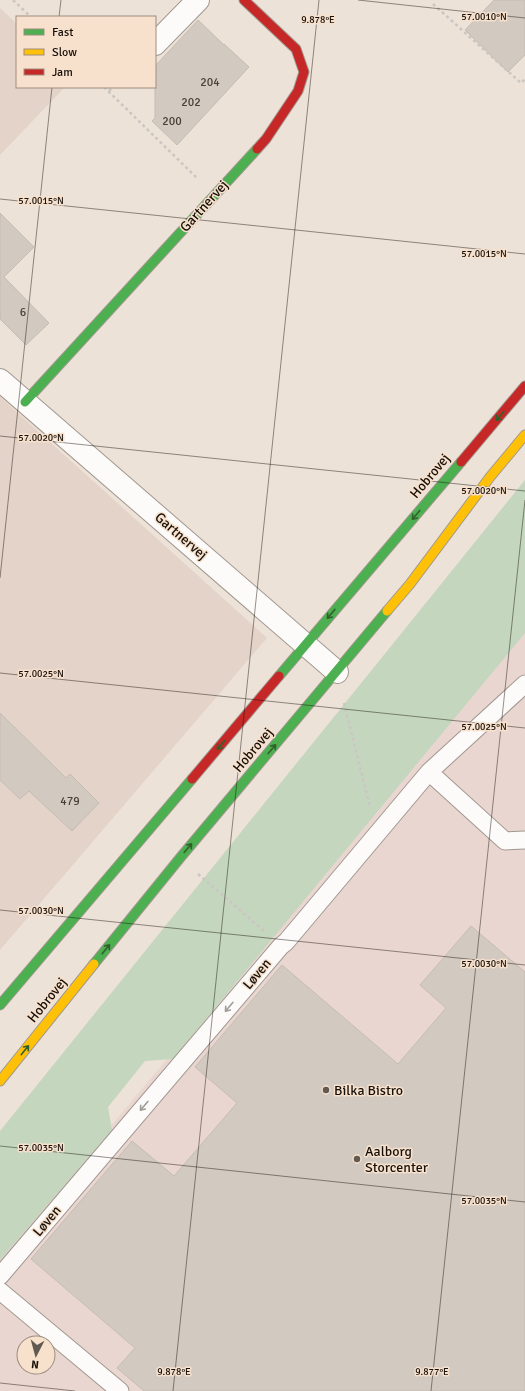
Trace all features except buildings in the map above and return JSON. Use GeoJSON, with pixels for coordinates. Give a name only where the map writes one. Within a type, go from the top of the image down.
{"type":"FeatureCollection","features":[{"type":"Feature","properties":{"kind":"main road","name":"Gartnervej"},"geometry":{"type":"LineString","coordinates":[[25,402],[266,139],[298,91],[304,72],[296,49],[244,0]]}},
{"type":"Feature","properties":{"kind":"main road","name":"Hobrovej"},"geometry":{"type":"LineString","coordinates":[[0,1005],[525,386]]}},
{"type":"Feature","properties":{"kind":"main road","name":"Hobrovej"},"geometry":{"type":"LineString","coordinates":[[0,1081],[180,858],[410,584],[485,483],[525,435]]}},
{"type":"Feature","properties":{"kind":"street"},"geometry":{"type":"LineString","coordinates":[[156,43],[198,0]]}},
{"type":"Feature","properties":{"kind":"street","name":"Gartnervej"},"geometry":{"type":"LineString","coordinates":[[0,380],[337,672]]}},
{"type":"Feature","properties":{"kind":"lane","name":"Løven"},"geometry":{"type":"LineString","coordinates":[[0,1276],[286,942],[429,772],[525,684]]}},
{"type":"Feature","properties":{"kind":"lane"},"geometry":{"type":"LineString","coordinates":[[429,772],[505,841],[525,840]]}},
{"type":"Feature","properties":{"kind":"lane"},"geometry":{"type":"LineString","coordinates":[[0,1291],[120,1391]]}},
{"type":"Feature","properties":{"kind":"path"},"geometry":{"type":"LineString","coordinates":[[13,0],[30,16]]}},
{"type":"Feature","properties":{"kind":"path"},"geometry":{"type":"LineString","coordinates":[[433,4],[521,84],[525,79]]}},
{"type":"Feature","properties":{"kind":"path"},"geometry":{"type":"LineString","coordinates":[[105,88],[214,195]]}},
{"type":"Feature","properties":{"kind":"path"},"geometry":{"type":"LineString","coordinates":[[108,91],[112,88]]}},
{"type":"Feature","properties":{"kind":"path"},"geometry":{"type":"LineString","coordinates":[[337,672],[377,834]]}},
{"type":"Feature","properties":{"kind":"path"},"geometry":{"type":"LineString","coordinates":[[180,858],[281,946]]}},
{"type":"Feature","properties":{"kind":"shaded area"},"geometry":{"type":"Polygon","coordinates":[[[0,8],[16,23],[16,88],[64,88],[0,155],[0,8]]]}},
{"type":"Feature","properties":{"kind":"shaded area"},"geometry":{"type":"Polygon","coordinates":[[[0,397],[267,638],[0,950],[0,397]]]}},
{"type":"Feature","properties":{"kind":"shaded area","name":"Aalborg Storcenter"},"geometry":{"type":"Polygon","coordinates":[[[525,632],[525,1391],[0,1391],[0,1258],[525,632]]]}},
{"type":"Feature","properties":{"kind":"green space"},"geometry":{"type":"Polygon","coordinates":[[[525,480],[525,633],[173,1059],[145,1061],[108,1107],[112,1130],[0,1260],[0,1131],[525,480]]]}},
{"type":"Feature","properties":{"kind":"traffic: fast"},"geometry":{"type":"LineString","coordinates":[[25,402],[257,149]]}},
{"type":"Feature","properties":{"kind":"traffic: fast"},"geometry":{"type":"LineString","coordinates":[[279,676],[461,462]]}},
{"type":"Feature","properties":{"kind":"traffic: fast"},"geometry":{"type":"LineString","coordinates":[[94,964],[180,858],[387,611]]}},
{"type":"Feature","properties":{"kind":"traffic: fast"},"geometry":{"type":"LineString","coordinates":[[0,1005],[192,779]]}},
{"type":"Feature","properties":{"kind":"traffic: slow"},"geometry":{"type":"LineString","coordinates":[[387,611],[410,584],[490,477],[525,435]]}},
{"type":"Feature","properties":{"kind":"traffic: slow"},"geometry":{"type":"LineString","coordinates":[[0,1081],[94,964]]}},
{"type":"Feature","properties":{"kind":"traffic: jam"},"geometry":{"type":"LineString","coordinates":[[244,0],[296,49],[304,72],[298,91],[266,139],[257,149]]}},
{"type":"Feature","properties":{"kind":"traffic: jam"},"geometry":{"type":"LineString","coordinates":[[461,462],[525,386]]}},
{"type":"Feature","properties":{"kind":"traffic: jam"},"geometry":{"type":"LineString","coordinates":[[192,779],[279,676]]}},
{"type":"Feature","properties":{"kind":"place","name":"Bilka Bistro"},"geometry":{"type":"Point","coordinates":[326,1090]}},
{"type":"Feature","properties":{"kind":"place","name":"Aalborg Storcenter"},"geometry":{"type":"Point","coordinates":[357,1159]}}]}
